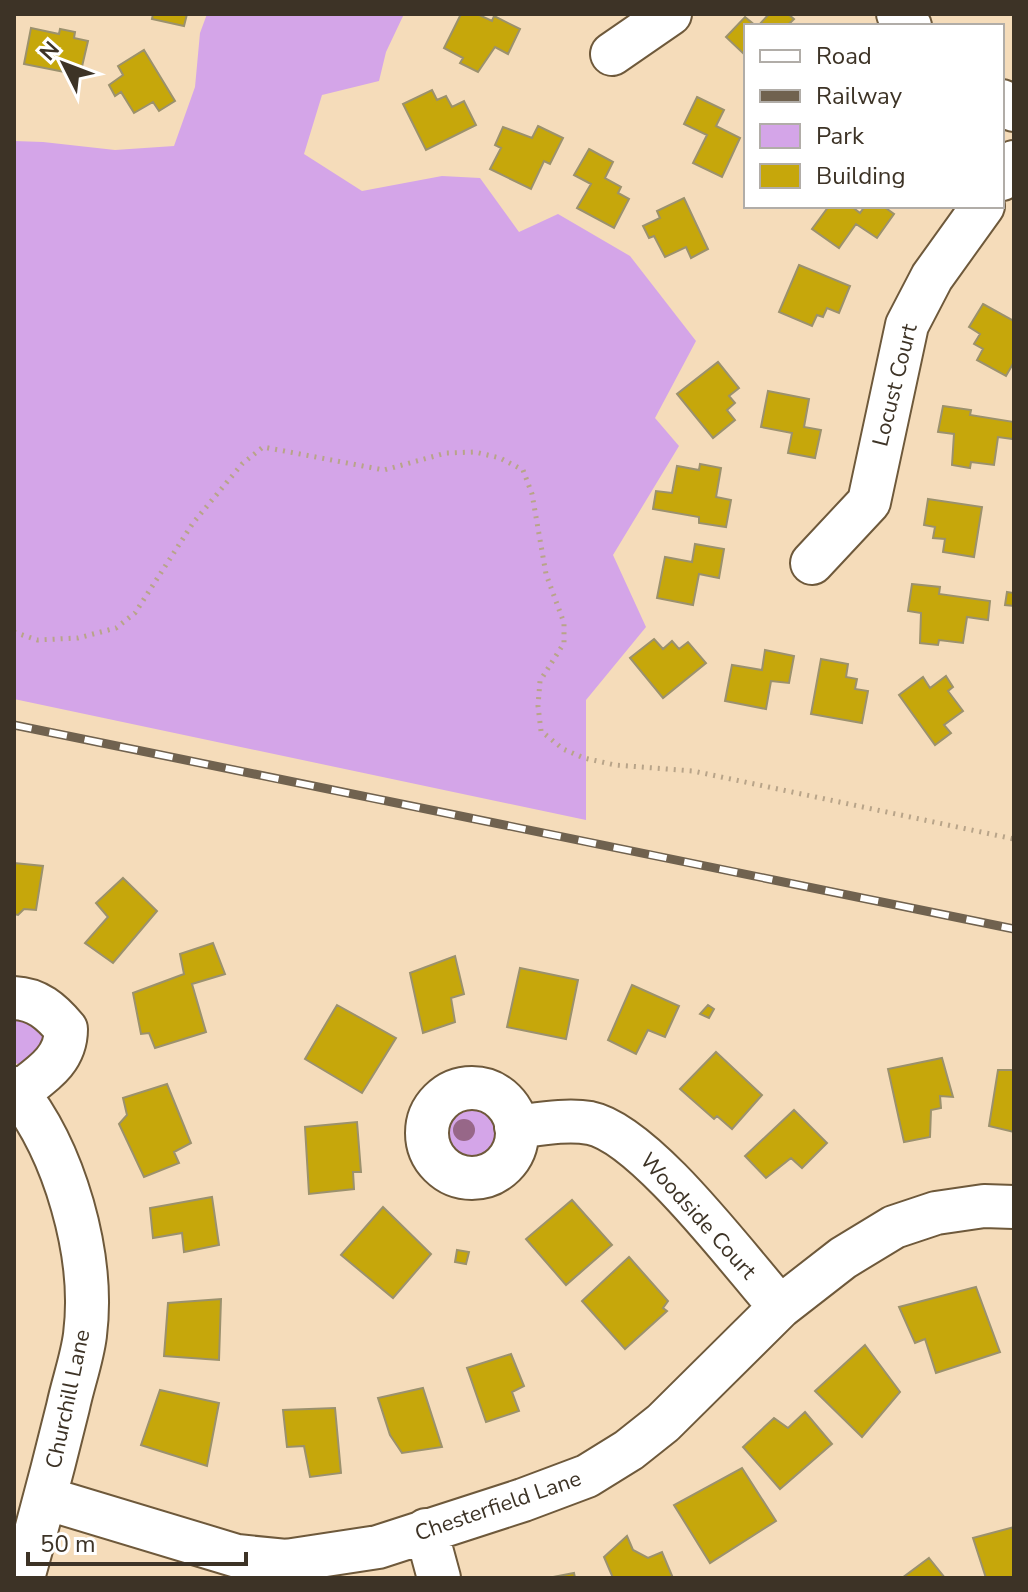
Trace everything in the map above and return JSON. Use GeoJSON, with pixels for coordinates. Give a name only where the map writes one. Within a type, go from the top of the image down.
{"type":"FeatureCollection","features":[{"type":"Feature","properties":{"kind":"street"},"geometry":{"type":"LineString","coordinates":[[612,54],[670,14]]}},
{"type":"Feature","properties":{"kind":"street","name":"Locust Court"},"geometry":{"type":"LineString","coordinates":[[812,563],[869,502],[907,325],[932,277],[982,208]]}},
{"type":"Feature","properties":{"kind":"street"},"geometry":{"type":"LineString","coordinates":[[14,998],[37,1003],[66,1029],[66,1043],[54,1065],[16,1091]]}},
{"type":"Feature","properties":{"kind":"street","name":"Churchill Lane"},"geometry":{"type":"LineString","coordinates":[[16,1091],[33,1112],[68,1191],[78,1230],[86,1285],[85,1336],[23,1578]]}},
{"type":"Feature","properties":{"kind":"street","name":"Woodside Court"},"geometry":{"type":"LineString","coordinates":[[516,1127],[593,1123],[629,1141],[664,1174],[780,1307]]}},
{"type":"Feature","properties":{"kind":"street","name":"Chesterfield Lane"},"geometry":{"type":"LineString","coordinates":[[45,1498],[237,1556],[286,1561],[378,1547],[587,1476],[629,1450],[663,1423],[780,1307],[843,1258],[894,1227],[936,1213],[984,1206],[1014,1207]]}},
{"type":"Feature","properties":{"kind":"street"},"geometry":{"type":"LineString","coordinates":[[426,1530],[439,1578]]}},
{"type":"Feature","properties":{"kind":"path"},"geometry":{"type":"LineString","coordinates":[[14,632],[37,640],[78,638],[116,628],[135,613],[193,523],[242,464],[263,447],[384,470],[446,453],[475,452],[500,458],[523,470],[532,494],[546,574],[564,623],[564,643],[540,681],[538,706],[541,731],[563,749],[615,765],[693,771],[1014,839]]}},
{"type":"Feature","properties":{"kind":"green space"},"geometry":{"type":"Polygon","coordinates":[[[207,14],[404,14],[386,52],[379,81],[322,95],[304,154],[362,191],[442,176],[480,178],[519,232],[558,214],[630,256],[696,341],[655,418],[679,446],[613,555],[646,627],[586,700],[586,820],[14,699],[14,141],[115,150],[174,146],[195,87],[200,33],[207,14]]]}},
{"type":"Feature","properties":{"kind":"green space"},"geometry":{"type":"Polygon","coordinates":[[[17,1016],[55,1036],[21,1066],[14,1062],[14,1018],[17,1016]]]}},
{"type":"Feature","properties":{"kind":"green space"},"geometry":{"type":"Polygon","coordinates":[[[471,1107],[489,1115],[497,1133],[489,1151],[471,1159],[453,1151],[445,1133],[453,1115],[471,1107]]]}},
{"type":"Feature","properties":{"kind":"building"},"geometry":{"type":"Polygon","coordinates":[[[153,14],[187,14],[184,26],[152,19],[153,14]]]}},
{"type":"Feature","properties":{"kind":"building"},"geometry":{"type":"Polygon","coordinates":[[[461,14],[477,14],[492,21],[494,16],[520,29],[508,54],[495,47],[478,72],[460,63],[463,58],[444,48],[461,14]]]}},
{"type":"Feature","properties":{"kind":"building"},"geometry":{"type":"Polygon","coordinates":[[[769,14],[788,14],[794,19],[789,24],[760,24],[769,14]]]}},
{"type":"Feature","properties":{"kind":"building"},"geometry":{"type":"Polygon","coordinates":[[[745,17],[754,24],[744,24],[744,54],[726,37],[745,17]]]}},
{"type":"Feature","properties":{"kind":"building"},"geometry":{"type":"Polygon","coordinates":[[[31,28],[59,34],[60,29],[75,32],[74,38],[88,41],[80,75],[24,64],[31,28]]]}},
{"type":"Feature","properties":{"kind":"building"},"geometry":{"type":"Polygon","coordinates":[[[144,50],[175,101],[159,111],[153,102],[134,113],[121,92],[115,96],[109,85],[123,75],[118,66],[144,50]]]}},
{"type":"Feature","properties":{"kind":"building"},"geometry":{"type":"Polygon","coordinates":[[[432,90],[437,100],[446,96],[452,107],[464,101],[476,125],[426,150],[403,104],[432,90]]]}},
{"type":"Feature","properties":{"kind":"building"},"geometry":{"type":"Polygon","coordinates":[[[697,97],[724,110],[716,126],[740,138],[722,177],[693,163],[707,135],[684,124],[697,97]]]}},
{"type":"Feature","properties":{"kind":"building"},"geometry":{"type":"Polygon","coordinates":[[[538,126],[563,138],[550,164],[544,161],[531,189],[490,169],[501,148],[495,145],[503,127],[532,138],[538,126]]]}},
{"type":"Feature","properties":{"kind":"building"},"geometry":{"type":"Polygon","coordinates":[[[589,149],[613,162],[605,178],[621,187],[618,193],[629,199],[614,228],[577,208],[591,184],[574,175],[589,149]]]}},
{"type":"Feature","properties":{"kind":"building"},"geometry":{"type":"Polygon","coordinates":[[[684,198],[708,249],[691,258],[686,247],[665,257],[654,236],[649,238],[643,226],[660,218],[657,211],[684,198]]]}},
{"type":"Feature","properties":{"kind":"building"},"geometry":{"type":"Polygon","coordinates":[[[828,208],[854,208],[860,213],[864,208],[886,208],[894,214],[877,238],[856,224],[839,248],[812,229],[828,208]]]}},
{"type":"Feature","properties":{"kind":"building"},"geometry":{"type":"Polygon","coordinates":[[[799,265],[850,286],[839,313],[827,308],[823,317],[817,315],[812,326],[779,312],[799,265]]]}},
{"type":"Feature","properties":{"kind":"building"},"geometry":{"type":"Polygon","coordinates":[[[983,304],[1014,321],[1014,362],[1006,376],[977,360],[983,349],[974,344],[980,334],[969,327],[983,304]]]}},
{"type":"Feature","properties":{"kind":"building"},"geometry":{"type":"Polygon","coordinates":[[[718,362],[739,388],[729,396],[735,403],[727,410],[735,420],[713,438],[677,394],[718,362]]]}},
{"type":"Feature","properties":{"kind":"building"},"geometry":{"type":"Polygon","coordinates":[[[768,391],[809,399],[804,427],[821,430],[815,458],[788,453],[792,433],[761,427],[768,391]]]}},
{"type":"Feature","properties":{"kind":"building"},"geometry":{"type":"Polygon","coordinates":[[[943,406],[971,410],[970,415],[1014,422],[1013,439],[998,437],[994,465],[971,462],[970,468],[952,465],[954,434],[938,432],[943,406]]]}},
{"type":"Feature","properties":{"kind":"building"},"geometry":{"type":"Polygon","coordinates":[[[700,464],[721,468],[716,497],[731,500],[726,527],[699,523],[699,517],[653,509],[656,491],[672,493],[677,466],[699,470],[700,464]]]}},
{"type":"Feature","properties":{"kind":"building"},"geometry":{"type":"Polygon","coordinates":[[[928,499],[982,507],[974,557],[943,552],[945,539],[933,538],[935,527],[924,525],[928,499]]]}},
{"type":"Feature","properties":{"kind":"building"},"geometry":{"type":"Polygon","coordinates":[[[695,544],[724,549],[719,578],[699,574],[693,605],[657,598],[665,557],[692,562],[695,544]]]}},
{"type":"Feature","properties":{"kind":"building"},"geometry":{"type":"Polygon","coordinates":[[[912,584],[940,587],[939,594],[990,601],[988,620],[967,617],[963,643],[939,640],[938,645],[920,643],[921,613],[908,611],[912,584]]]}},
{"type":"Feature","properties":{"kind":"building"},"geometry":{"type":"Polygon","coordinates":[[[1007,592],[1014,593],[1014,606],[1005,605],[1007,592]]]}},
{"type":"Feature","properties":{"kind":"building"},"geometry":{"type":"Polygon","coordinates":[[[654,639],[663,649],[672,641],[679,649],[688,642],[706,663],[663,698],[630,658],[654,639]]]}},
{"type":"Feature","properties":{"kind":"building"},"geometry":{"type":"Polygon","coordinates":[[[765,650],[794,656],[789,683],[771,681],[766,709],[725,701],[732,665],[762,670],[765,650]]]}},
{"type":"Feature","properties":{"kind":"building"},"geometry":{"type":"Polygon","coordinates":[[[821,659],[848,664],[846,677],[857,679],[855,689],[868,691],[862,723],[811,714],[821,659]]]}},
{"type":"Feature","properties":{"kind":"building"},"geometry":{"type":"Polygon","coordinates":[[[946,676],[953,687],[948,691],[963,711],[944,725],[951,733],[935,745],[899,695],[923,677],[930,688],[946,676]]]}},
{"type":"Feature","properties":{"kind":"building"},"geometry":{"type":"Polygon","coordinates":[[[14,863],[43,866],[36,910],[24,909],[18,915],[14,914],[14,863]]]}},
{"type":"Feature","properties":{"kind":"building"},"geometry":{"type":"Polygon","coordinates":[[[123,878],[157,911],[113,963],[85,943],[108,917],[96,903],[123,878]]]}},
{"type":"Feature","properties":{"kind":"building"},"geometry":{"type":"Polygon","coordinates":[[[213,943],[225,974],[192,984],[206,1032],[155,1048],[149,1033],[141,1034],[133,993],[184,974],[180,954],[213,943]]]}},
{"type":"Feature","properties":{"kind":"building"},"geometry":{"type":"Polygon","coordinates":[[[455,956],[464,994],[451,998],[455,1022],[423,1033],[410,973],[455,956]]]}},
{"type":"Feature","properties":{"kind":"building"},"geometry":{"type":"Polygon","coordinates":[[[520,968],[578,980],[566,1039],[507,1027],[520,968]]]}},
{"type":"Feature","properties":{"kind":"building"},"geometry":{"type":"Polygon","coordinates":[[[632,985],[679,1006],[665,1037],[648,1030],[636,1054],[608,1040],[632,985]]]}},
{"type":"Feature","properties":{"kind":"building"},"geometry":{"type":"Polygon","coordinates":[[[337,1005],[396,1038],[362,1093],[305,1059],[337,1005]]]}},
{"type":"Feature","properties":{"kind":"building"},"geometry":{"type":"Polygon","coordinates":[[[708,1005],[714,1009],[709,1018],[700,1014],[708,1005]]]}},
{"type":"Feature","properties":{"kind":"building"},"geometry":{"type":"Polygon","coordinates":[[[716,1052],[762,1095],[732,1129],[717,1116],[714,1119],[680,1089],[716,1052]]]}},
{"type":"Feature","properties":{"kind":"building"},"geometry":{"type":"Polygon","coordinates":[[[942,1058],[953,1097],[940,1096],[941,1108],[931,1110],[930,1137],[904,1142],[888,1069],[942,1058]]]}},
{"type":"Feature","properties":{"kind":"building"},"geometry":{"type":"Polygon","coordinates":[[[998,1070],[1014,1070],[1014,1132],[989,1126],[998,1070]]]}},
{"type":"Feature","properties":{"kind":"building"},"geometry":{"type":"Polygon","coordinates":[[[167,1084],[191,1143],[174,1152],[179,1163],[144,1177],[119,1124],[127,1115],[123,1098],[167,1084]]]}},
{"type":"Feature","properties":{"kind":"building"},"geometry":{"type":"Polygon","coordinates":[[[794,1110],[827,1143],[802,1168],[791,1158],[766,1178],[745,1156],[794,1110]]]}},
{"type":"Feature","properties":{"kind":"building"},"geometry":{"type":"Polygon","coordinates":[[[357,1122],[361,1172],[353,1172],[354,1189],[309,1194],[305,1127],[357,1122]]]}},
{"type":"Feature","properties":{"kind":"building"},"geometry":{"type":"Polygon","coordinates":[[[212,1197],[219,1245],[184,1252],[182,1233],[153,1238],[150,1208],[212,1197]]]}},
{"type":"Feature","properties":{"kind":"building"},"geometry":{"type":"Polygon","coordinates":[[[572,1200],[612,1245],[566,1285],[526,1239],[572,1200]]]}},
{"type":"Feature","properties":{"kind":"building"},"geometry":{"type":"Polygon","coordinates":[[[383,1207],[431,1254],[393,1298],[341,1255],[383,1207]]]}},
{"type":"Feature","properties":{"kind":"building"},"geometry":{"type":"Polygon","coordinates":[[[457,1250],[469,1252],[466,1264],[455,1262],[457,1250]]]}},
{"type":"Feature","properties":{"kind":"building"},"geometry":{"type":"Polygon","coordinates":[[[629,1257],[668,1301],[663,1308],[667,1311],[625,1349],[582,1301],[629,1257]]]}},
{"type":"Feature","properties":{"kind":"building"},"geometry":{"type":"Polygon","coordinates":[[[976,1287],[1000,1352],[936,1373],[925,1339],[915,1343],[899,1307],[976,1287]]]}},
{"type":"Feature","properties":{"kind":"building"},"geometry":{"type":"Polygon","coordinates":[[[221,1299],[219,1360],[164,1356],[168,1303],[221,1299]]]}},
{"type":"Feature","properties":{"kind":"building"},"geometry":{"type":"Polygon","coordinates":[[[865,1345],[900,1392],[862,1437],[815,1391],[865,1345]]]}},
{"type":"Feature","properties":{"kind":"building"},"geometry":{"type":"Polygon","coordinates":[[[511,1354],[524,1386],[512,1392],[519,1411],[486,1422],[467,1368],[511,1354]]]}},
{"type":"Feature","properties":{"kind":"building"},"geometry":{"type":"Polygon","coordinates":[[[423,1388],[442,1447],[402,1453],[390,1435],[378,1398],[423,1388]]]}},
{"type":"Feature","properties":{"kind":"building"},"geometry":{"type":"Polygon","coordinates":[[[160,1390],[219,1403],[207,1466],[141,1445],[160,1390]]]}},
{"type":"Feature","properties":{"kind":"building"},"geometry":{"type":"Polygon","coordinates":[[[335,1408],[341,1473],[310,1477],[304,1446],[287,1447],[283,1410],[335,1408]]]}},
{"type":"Feature","properties":{"kind":"building"},"geometry":{"type":"Polygon","coordinates":[[[805,1412],[832,1444],[780,1489],[743,1447],[774,1418],[788,1428],[805,1412]]]}},
{"type":"Feature","properties":{"kind":"building"},"geometry":{"type":"Polygon","coordinates":[[[742,1468],[776,1521],[710,1563],[674,1505],[742,1468]]]}},
{"type":"Feature","properties":{"kind":"building"},"geometry":{"type":"Polygon","coordinates":[[[1014,1527],[1014,1578],[986,1578],[973,1538],[1014,1527]]]}},
{"type":"Feature","properties":{"kind":"building"},"geometry":{"type":"Polygon","coordinates":[[[627,1536],[633,1550],[648,1558],[662,1552],[673,1578],[613,1578],[604,1557],[627,1536]]]}},
{"type":"Feature","properties":{"kind":"building"},"geometry":{"type":"Polygon","coordinates":[[[929,1558],[945,1578],[902,1578],[929,1558]]]}},
{"type":"Feature","properties":{"kind":"building"},"geometry":{"type":"Polygon","coordinates":[[[574,1573],[575,1578],[548,1578],[574,1573]]]}},
{"type":"Feature","properties":{"kind":"railway"},"geometry":{"type":"LineString","coordinates":[[14,725],[1014,929]]}}]}
